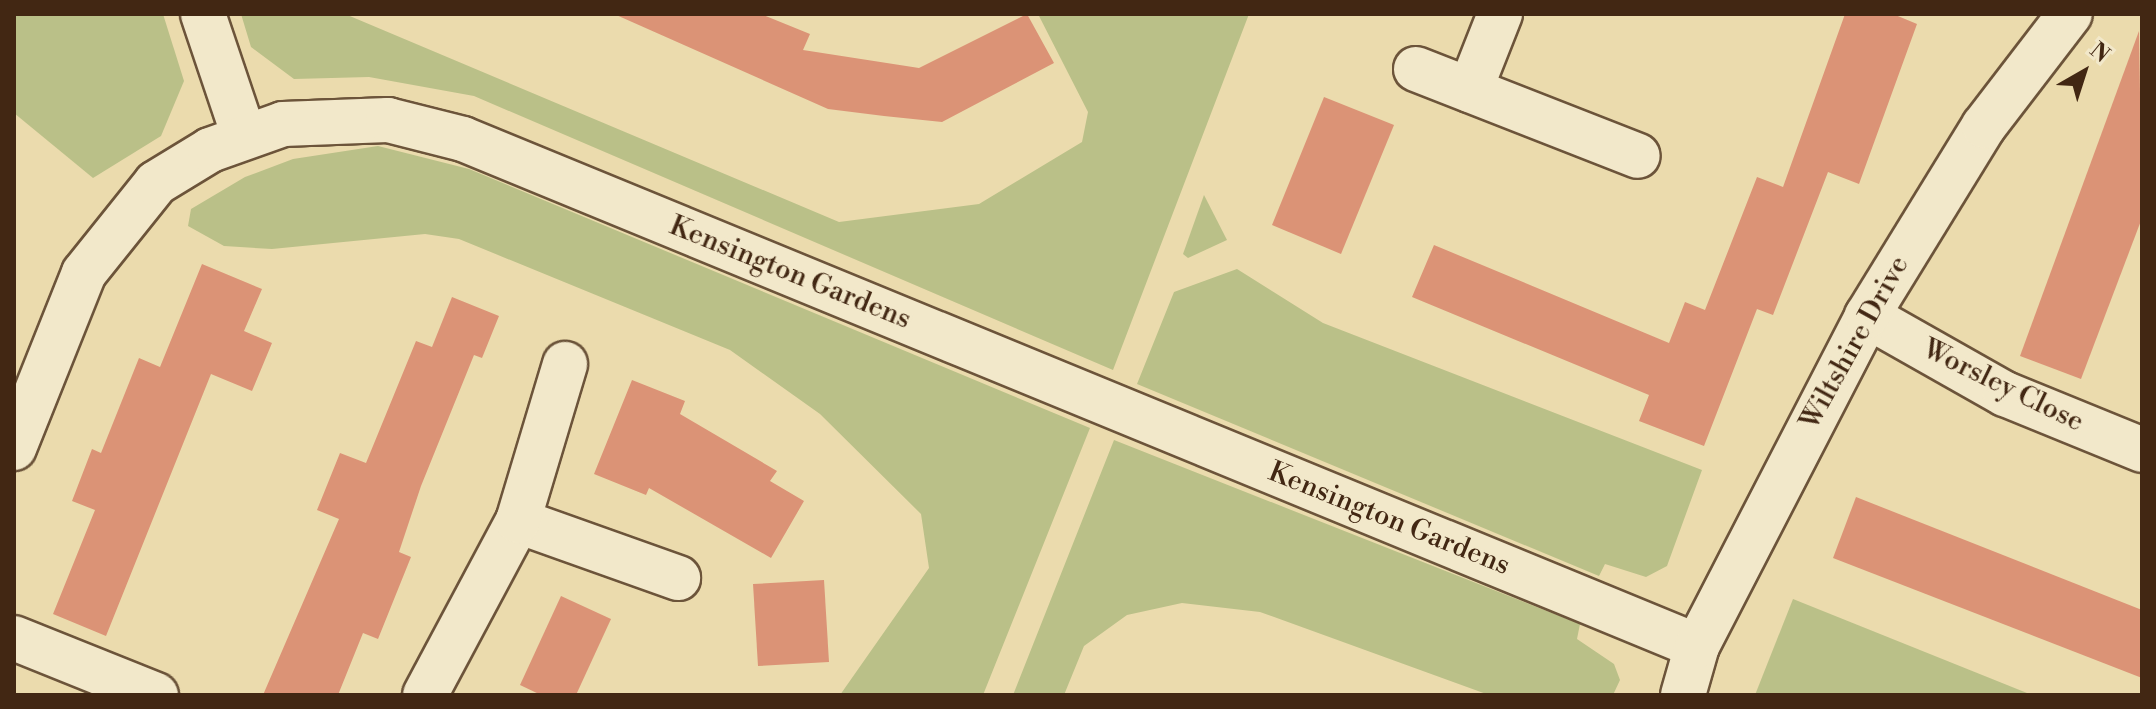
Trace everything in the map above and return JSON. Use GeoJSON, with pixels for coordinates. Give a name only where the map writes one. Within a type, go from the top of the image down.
{"type":"FeatureCollection","features":[{"type":"Feature","properties":{"kind":"street"},"geometry":{"type":"LineString","coordinates":[[203,14],[244,136]]}},
{"type":"Feature","properties":{"kind":"street"},"geometry":{"type":"LineString","coordinates":[[1470,90],[1500,14]]}},
{"type":"Feature","properties":{"kind":"street","name":"Wiltshire Drive"},"geometry":{"type":"LineString","coordinates":[[1683,695],[1697,646],[1867,316],[1984,126],[2070,14]]}},
{"type":"Feature","properties":{"kind":"street"},"geometry":{"type":"LineString","coordinates":[[1416,69],[1638,156]]}},
{"type":"Feature","properties":{"kind":"street","name":"Kensington Gardens"},"geometry":{"type":"LineString","coordinates":[[14,448],[104,239],[156,183],[244,136],[357,118],[463,139],[1697,646]]}},
{"type":"Feature","properties":{"kind":"street","name":"Worsley Close"},"geometry":{"type":"LineString","coordinates":[[1867,316],[2005,394],[2142,450]]}},
{"type":"Feature","properties":{"kind":"street"},"geometry":{"type":"LineString","coordinates":[[425,695],[518,521],[565,364]]}},
{"type":"Feature","properties":{"kind":"street"},"geometry":{"type":"LineString","coordinates":[[518,521],[678,578]]}},
{"type":"Feature","properties":{"kind":"street"},"geometry":{"type":"LineString","coordinates":[[14,638],[156,695]]}},
{"type":"Feature","properties":{"kind":"green space"},"geometry":{"type":"Polygon","coordinates":[[[14,14],[163,14],[184,81],[161,136],[93,178],[14,113],[14,14]]]}},
{"type":"Feature","properties":{"kind":"green space"},"geometry":{"type":"Polygon","coordinates":[[[241,14],[345,14],[839,222],[979,204],[1082,142],[1088,112],[1038,14],[1249,14],[1113,370],[474,96],[369,77],[294,79],[251,47],[241,14]]]}},
{"type":"Feature","properties":{"kind":"green space"},"geometry":{"type":"Polygon","coordinates":[[[378,146],[469,169],[1090,428],[983,695],[840,695],[929,568],[921,514],[820,414],[730,350],[459,239],[425,234],[272,249],[224,246],[188,226],[191,209],[245,177],[293,159],[378,146]]]}},
{"type":"Feature","properties":{"kind":"green space"},"geometry":{"type":"Polygon","coordinates":[[[1204,195],[1227,240],[1188,258],[1183,254],[1204,195]]]}},
{"type":"Feature","properties":{"kind":"green space"},"geometry":{"type":"Polygon","coordinates":[[[1237,269],[1323,323],[1702,470],[1667,566],[1646,577],[1605,564],[1599,576],[1137,384],[1174,292],[1237,269]]]}},
{"type":"Feature","properties":{"kind":"green space"},"geometry":{"type":"Polygon","coordinates":[[[1114,440],[1580,624],[1577,639],[1614,664],[1620,680],[1613,695],[1489,695],[1260,612],[1182,603],[1127,615],[1084,646],[1064,695],[1013,695],[1114,440]]]}},
{"type":"Feature","properties":{"kind":"green space"},"geometry":{"type":"Polygon","coordinates":[[[1793,599],[2032,695],[1755,695],[1793,599]]]}},
{"type":"Feature","properties":{"kind":"building"},"geometry":{"type":"Polygon","coordinates":[[[614,14],[761,14],[810,34],[803,50],[919,68],[1027,14],[1054,63],[942,122],[884,116],[828,109],[614,14]]]}},
{"type":"Feature","properties":{"kind":"building"},"geometry":{"type":"Polygon","coordinates":[[[1845,14],[1893,14],[1917,24],[1859,184],[1828,172],[1773,315],[1757,309],[1704,446],[1639,421],[1649,395],[1412,297],[1434,245],[1669,343],[1685,302],[1705,310],[1757,177],[1783,187],[1845,14]]]}},
{"type":"Feature","properties":{"kind":"building"},"geometry":{"type":"Polygon","coordinates":[[[2139,31],[2142,218],[2081,379],[2020,356],[2139,31]]]}},
{"type":"Feature","properties":{"kind":"building"},"geometry":{"type":"Polygon","coordinates":[[[1324,97],[1394,125],[1341,254],[1272,225],[1324,97]]]}},
{"type":"Feature","properties":{"kind":"building"},"geometry":{"type":"Polygon","coordinates":[[[202,264],[262,289],[244,331],[272,343],[252,391],[211,374],[106,636],[53,614],[95,510],[72,501],[92,449],[101,453],[139,358],[160,367],[202,264]]]}},
{"type":"Feature","properties":{"kind":"building"},"geometry":{"type":"Polygon","coordinates":[[[452,297],[499,316],[482,358],[474,355],[421,486],[399,552],[411,557],[378,639],[363,633],[338,695],[263,695],[339,519],[317,510],[340,453],[366,463],[416,341],[432,347],[452,297]]]}},
{"type":"Feature","properties":{"kind":"building"},"geometry":{"type":"Polygon","coordinates":[[[632,380],[685,401],[680,414],[777,471],[770,481],[804,501],[771,558],[649,488],[646,495],[594,474],[632,380]]]}},
{"type":"Feature","properties":{"kind":"building"},"geometry":{"type":"Polygon","coordinates":[[[1856,497],[2142,610],[2142,678],[1833,558],[1856,497]]]}},
{"type":"Feature","properties":{"kind":"building"},"geometry":{"type":"Polygon","coordinates":[[[824,580],[829,662],[758,666],[753,584],[824,580]]]}},
{"type":"Feature","properties":{"kind":"building"},"geometry":{"type":"Polygon","coordinates":[[[561,596],[611,619],[576,695],[541,695],[520,685],[561,596]]]}}]}
